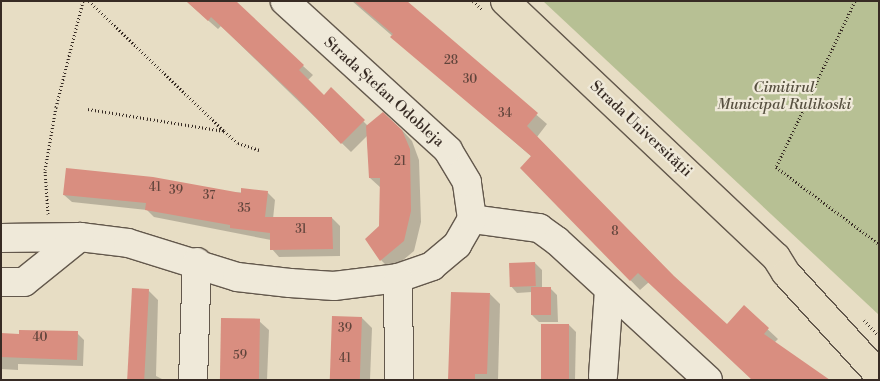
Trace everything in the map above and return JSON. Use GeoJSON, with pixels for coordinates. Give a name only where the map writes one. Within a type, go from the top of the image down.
{"type":"FeatureCollection","features":[{"type":"Feature","properties":{"kind":"main road","name":"Strada Universității"},"geometry":{"type":"LineString","coordinates":[[505,1],[776,257],[786,273],[879,375]]}},
{"type":"Feature","properties":{"kind":"main road","name":"Strada Universității"},"geometry":{"type":"LineString","coordinates":[[776,257],[794,266],[843,310],[879,353]]}},
{"type":"Feature","properties":{"kind":"street","name":"Strada Ștefan Odobleja"},"geometry":{"type":"LineString","coordinates":[[285,1],[448,150],[467,182],[472,218]]}},
{"type":"Feature","properties":{"kind":"street"},"geometry":{"type":"LineString","coordinates":[[1,238],[80,237],[128,243],[197,262],[237,277],[290,284],[334,286],[398,278],[432,266],[457,245],[472,218],[539,228],[558,240],[609,291],[708,380]]}},
{"type":"Feature","properties":{"kind":"street"},"geometry":{"type":"LineString","coordinates":[[1,282],[24,282],[80,237]]}},
{"type":"Feature","properties":{"kind":"street"},"geometry":{"type":"LineString","coordinates":[[193,380],[197,262]]}},
{"type":"Feature","properties":{"kind":"street"},"geometry":{"type":"LineString","coordinates":[[398,278],[400,380]]}},
{"type":"Feature","properties":{"kind":"street"},"geometry":{"type":"LineString","coordinates":[[603,376],[609,291]]}},
{"type":"Feature","properties":{"kind":"path"},"geometry":{"type":"LineString","coordinates":[[49,238],[45,170],[56,107],[83,1]]}},
{"type":"Feature","properties":{"kind":"path"},"geometry":{"type":"LineString","coordinates":[[89,1],[224,131],[238,143],[260,150]]}},
{"type":"Feature","properties":{"kind":"path"},"geometry":{"type":"LineString","coordinates":[[855,1],[776,167],[879,244]]}},
{"type":"Feature","properties":{"kind":"path"},"geometry":{"type":"LineString","coordinates":[[88,109],[224,131]]}},
{"type":"Feature","properties":{"kind":"green space","name":"Cimitirul Municipal Rulikoski"},"geometry":{"type":"Polygon","coordinates":[[[543,1],[879,1],[879,315],[543,1]]]}},
{"type":"Feature","properties":{"kind":"building"},"geometry":{"type":"Polygon","coordinates":[[[186,1],[236,1],[304,65],[299,70],[324,95],[331,87],[365,120],[341,144],[296,97],[211,17],[208,21],[186,1]]]}},
{"type":"Feature","properties":{"kind":"building"},"geometry":{"type":"Polygon","coordinates":[[[354,1],[407,1],[538,113],[527,126],[674,276],[727,324],[744,305],[769,328],[764,334],[830,380],[752,380],[638,273],[630,281],[520,168],[531,156],[390,37],[393,34],[354,1]]]}},
{"type":"Feature","properties":{"kind":"building"},"geometry":{"type":"Polygon","coordinates":[[[383,112],[402,130],[410,149],[411,211],[404,241],[380,261],[365,239],[379,226],[380,178],[369,178],[366,126],[383,112]]]}},
{"type":"Feature","properties":{"kind":"building"},"geometry":{"type":"Polygon","coordinates":[[[66,168],[153,177],[241,193],[241,188],[268,191],[265,217],[332,217],[333,249],[270,250],[270,233],[230,228],[230,225],[145,210],[146,203],[63,195],[66,168]]]}},
{"type":"Feature","properties":{"kind":"building"},"geometry":{"type":"Polygon","coordinates":[[[535,262],[536,286],[510,287],[509,263],[535,262]]]}},
{"type":"Feature","properties":{"kind":"building"},"geometry":{"type":"Polygon","coordinates":[[[531,287],[551,287],[551,315],[531,315],[531,287]]]}},
{"type":"Feature","properties":{"kind":"building"},"geometry":{"type":"Polygon","coordinates":[[[132,288],[149,289],[144,380],[127,380],[132,288]]]}},
{"type":"Feature","properties":{"kind":"building"},"geometry":{"type":"Polygon","coordinates":[[[451,292],[490,293],[487,374],[475,374],[475,380],[448,380],[451,292]]]}},
{"type":"Feature","properties":{"kind":"building"},"geometry":{"type":"Polygon","coordinates":[[[332,316],[362,317],[360,380],[330,380],[332,316]]]}},
{"type":"Feature","properties":{"kind":"building"},"geometry":{"type":"Polygon","coordinates":[[[221,318],[260,319],[259,380],[220,380],[221,318]]]}},
{"type":"Feature","properties":{"kind":"building"},"geometry":{"type":"Polygon","coordinates":[[[541,324],[569,324],[569,380],[541,380],[541,324]]]}},
{"type":"Feature","properties":{"kind":"building"},"geometry":{"type":"Polygon","coordinates":[[[19,330],[78,331],[77,360],[1,357],[1,333],[19,334],[19,330]]]}}]}
